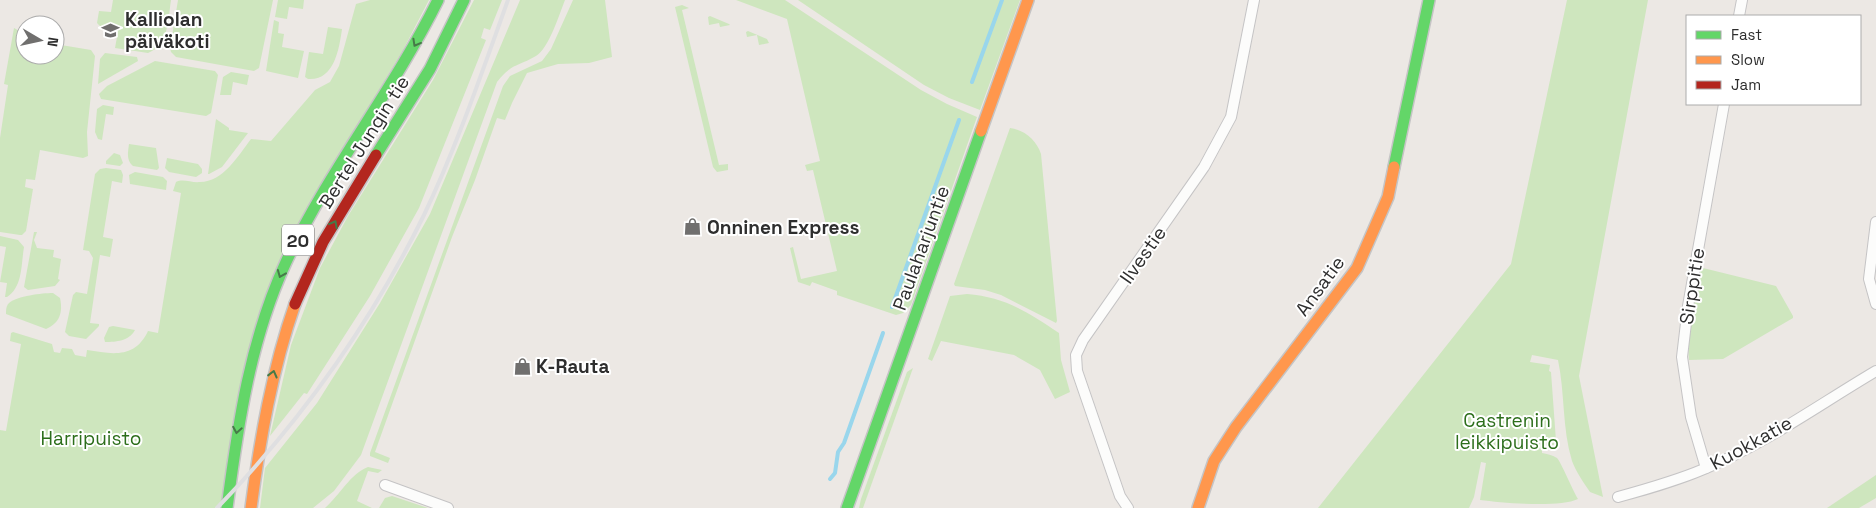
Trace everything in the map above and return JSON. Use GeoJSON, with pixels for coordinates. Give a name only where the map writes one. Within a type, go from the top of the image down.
{"type":"FeatureCollection","features":[{"type":"Feature","properties":{"kind":"main road","name":"Bertel Jungin tie"},"geometry":{"type":"LineString","coordinates":[[227,508],[237,432],[249,372],[262,322],[285,265],[314,209],[406,61],[438,0]]}},
{"type":"Feature","properties":{"kind":"main road","name":"Bertel Jungin tie"},"geometry":{"type":"LineString","coordinates":[[251,508],[269,392],[290,317],[311,265],[341,210],[425,77],[450,32],[464,0]]}},
{"type":"Feature","properties":{"kind":"main road","name":"Paulaharjuntie"},"geometry":{"type":"LineString","coordinates":[[846,508],[1028,0]]}},
{"type":"Feature","properties":{"kind":"main road","name":"Ansatie"},"geometry":{"type":"LineString","coordinates":[[1198,508],[1214,461],[1236,427],[1357,268],[1388,197],[1430,0]]}},
{"type":"Feature","properties":{"kind":"street","name":"Ilvestie"},"geometry":{"type":"LineString","coordinates":[[1128,508],[1120,496],[1092,417],[1077,371],[1076,355],[1083,340],[1204,167],[1231,117],[1254,0]]}},
{"type":"Feature","properties":{"kind":"street"},"geometry":{"type":"LineString","coordinates":[[1739,15],[1742,0]]}},
{"type":"Feature","properties":{"kind":"street","name":"Sirppitie"},"geometry":{"type":"LineString","coordinates":[[1706,468],[1691,417],[1682,357],[1688,306],[1724,105]]}},
{"type":"Feature","properties":{"kind":"street"},"geometry":{"type":"LineString","coordinates":[[1876,222],[1869,279],[1876,304]]}},
{"type":"Feature","properties":{"kind":"street","name":"Kuokkatie"},"geometry":{"type":"LineString","coordinates":[[1618,497],[1668,483],[1706,468],[1747,448],[1876,370]]}},
{"type":"Feature","properties":{"kind":"street"},"geometry":{"type":"LineString","coordinates":[[385,485],[448,508]]}},
{"type":"Feature","properties":{"kind":"green space"},"geometry":{"type":"Polygon","coordinates":[[[113,0],[171,0],[164,38],[155,49],[148,53],[115,48],[117,37],[109,35],[97,23],[99,11],[111,12],[113,0]]]}},
{"type":"Feature","properties":{"kind":"green space"},"geometry":{"type":"Polygon","coordinates":[[[178,0],[273,0],[259,68],[254,71],[176,57],[170,48],[178,0]]]}},
{"type":"Feature","properties":{"kind":"green space"},"geometry":{"type":"Polygon","coordinates":[[[278,0],[304,0],[303,9],[289,7],[287,19],[275,17],[278,0]]]}},
{"type":"Feature","properties":{"kind":"green space","name":"Harripuisto"},"geometry":{"type":"Polygon","coordinates":[[[370,0],[429,0],[403,50],[283,250],[220,508],[0,508],[0,430],[6,431],[21,344],[10,341],[11,333],[52,344],[54,352],[60,353],[62,348],[72,349],[75,355],[86,357],[87,350],[114,353],[130,350],[143,340],[148,331],[158,333],[181,193],[173,191],[176,182],[181,180],[200,182],[216,178],[229,167],[251,139],[271,141],[315,90],[330,82],[339,66],[356,4],[370,0]]]}},
{"type":"Feature","properties":{"kind":"green space"},"geometry":{"type":"Polygon","coordinates":[[[474,0],[502,0],[490,30],[484,28],[481,38],[486,40],[419,208],[370,296],[307,394],[304,393],[270,436],[291,345],[320,268],[348,216],[433,80],[474,0]]]}},
{"type":"Feature","properties":{"kind":"green space"},"geometry":{"type":"Polygon","coordinates":[[[520,0],[565,0],[553,31],[541,52],[511,68],[497,82],[361,455],[334,491],[313,508],[260,508],[265,468],[317,403],[380,303],[430,214],[520,0]]]}},
{"type":"Feature","properties":{"kind":"green space"},"geometry":{"type":"Polygon","coordinates":[[[573,0],[605,0],[612,57],[589,63],[558,64],[527,73],[505,120],[497,118],[375,452],[390,458],[388,463],[370,456],[503,86],[510,76],[542,61],[551,49],[573,0]]]}},
{"type":"Feature","properties":{"kind":"green space"},"geometry":{"type":"Polygon","coordinates":[[[736,0],[785,0],[921,90],[977,117],[911,305],[903,313],[896,315],[837,295],[837,291],[812,282],[810,286],[798,282],[790,248],[793,247],[801,279],[837,271],[813,170],[807,171],[805,165],[820,161],[787,19],[736,0]]]}},
{"type":"Feature","properties":{"kind":"green space"},"geometry":{"type":"Polygon","coordinates":[[[798,0],[1020,0],[980,110],[949,98],[924,85],[798,0]]]}},
{"type":"Feature","properties":{"kind":"green space","name":"Castrenin leikkipuisto"},"geometry":{"type":"Polygon","coordinates":[[[1567,0],[1648,0],[1579,376],[1603,497],[1590,492],[1572,461],[1567,436],[1558,360],[1532,355],[1530,362],[1550,365],[1549,371],[1551,372],[1556,441],[1553,446],[1542,445],[1542,453],[1557,458],[1578,499],[1569,502],[1545,504],[1480,500],[1486,463],[1481,462],[1474,497],[1469,508],[1318,508],[1511,264],[1567,0]]]}},
{"type":"Feature","properties":{"kind":"green space"},"geometry":{"type":"Polygon","coordinates":[[[682,5],[689,8],[682,10],[719,165],[728,164],[728,170],[717,172],[713,167],[675,7],[682,5]]]}},
{"type":"Feature","properties":{"kind":"green space"},"geometry":{"type":"Polygon","coordinates":[[[710,16],[730,25],[720,27],[719,23],[709,25],[708,17],[710,16]]]}},
{"type":"Feature","properties":{"kind":"green space"},"geometry":{"type":"Polygon","coordinates":[[[274,20],[279,22],[278,33],[284,34],[282,47],[304,51],[298,78],[266,71],[274,20]]]}},
{"type":"Feature","properties":{"kind":"green space"},"geometry":{"type":"Polygon","coordinates":[[[328,27],[342,29],[334,63],[324,75],[308,79],[305,77],[309,52],[323,54],[328,27]]]}},
{"type":"Feature","properties":{"kind":"green space"},"geometry":{"type":"Polygon","coordinates":[[[14,28],[15,65],[65,65],[65,46],[91,50],[95,56],[87,132],[88,156],[83,158],[40,150],[35,180],[26,179],[25,187],[33,189],[26,231],[22,235],[0,232],[0,138],[8,85],[4,84],[14,28]]]}},
{"type":"Feature","properties":{"kind":"green space"},"geometry":{"type":"Polygon","coordinates":[[[748,31],[767,39],[769,43],[759,45],[757,35],[747,37],[746,32],[748,31]]]}},
{"type":"Feature","properties":{"kind":"green space"},"geometry":{"type":"Polygon","coordinates":[[[105,53],[137,57],[138,61],[98,84],[100,59],[105,53]]]}},
{"type":"Feature","properties":{"kind":"green space"},"geometry":{"type":"Polygon","coordinates":[[[155,61],[215,71],[218,75],[211,113],[206,116],[101,99],[99,94],[107,86],[155,61]]]}},
{"type":"Feature","properties":{"kind":"green space"},"geometry":{"type":"Polygon","coordinates":[[[231,72],[249,75],[247,85],[233,82],[231,95],[220,95],[223,77],[231,72]]]}},
{"type":"Feature","properties":{"kind":"green space"},"geometry":{"type":"Polygon","coordinates":[[[103,105],[114,107],[113,115],[106,114],[102,140],[98,139],[95,132],[97,109],[103,105]]]}},
{"type":"Feature","properties":{"kind":"green space"},"geometry":{"type":"Polygon","coordinates":[[[216,119],[229,128],[229,130],[248,133],[222,167],[208,174],[216,119]]]}},
{"type":"Feature","properties":{"kind":"green space"},"geometry":{"type":"Polygon","coordinates":[[[1010,128],[1021,131],[1030,137],[1037,145],[1041,154],[1056,323],[1001,295],[985,290],[955,286],[954,284],[1010,128]]]}},
{"type":"Feature","properties":{"kind":"green space"},"geometry":{"type":"Polygon","coordinates":[[[129,144],[156,148],[159,168],[157,170],[133,166],[128,159],[129,144]]]}},
{"type":"Feature","properties":{"kind":"green space"},"geometry":{"type":"Polygon","coordinates":[[[114,153],[120,155],[123,163],[120,166],[106,164],[106,161],[114,153]]]}},
{"type":"Feature","properties":{"kind":"green space"},"geometry":{"type":"Polygon","coordinates":[[[167,158],[198,164],[202,169],[202,173],[196,177],[169,172],[165,168],[167,158]]]}},
{"type":"Feature","properties":{"kind":"green space"},"geometry":{"type":"Polygon","coordinates":[[[100,169],[121,170],[123,175],[122,183],[112,181],[103,237],[113,239],[110,257],[100,255],[90,323],[99,324],[99,326],[86,339],[69,336],[65,332],[73,295],[76,292],[87,294],[93,258],[89,251],[83,250],[95,174],[100,169]]]}},
{"type":"Feature","properties":{"kind":"green space"},"geometry":{"type":"Polygon","coordinates":[[[135,172],[163,177],[167,181],[166,190],[130,184],[129,175],[135,172]]]}},
{"type":"Feature","properties":{"kind":"green space"},"geometry":{"type":"Polygon","coordinates":[[[34,232],[37,232],[34,240],[37,248],[54,250],[53,257],[61,259],[58,279],[60,280],[55,286],[28,290],[24,287],[34,232]]]}},
{"type":"Feature","properties":{"kind":"green space"},"geometry":{"type":"Polygon","coordinates":[[[0,236],[18,240],[24,247],[19,281],[12,293],[7,297],[5,297],[7,283],[0,282],[6,247],[0,246],[0,236]]]}},
{"type":"Feature","properties":{"kind":"green space"},"geometry":{"type":"Polygon","coordinates":[[[1699,267],[1776,286],[1793,318],[1723,359],[1689,360],[1690,325],[1699,267]]]}},
{"type":"Feature","properties":{"kind":"green space"},"geometry":{"type":"Polygon","coordinates":[[[53,293],[60,298],[61,312],[55,324],[51,327],[46,329],[6,314],[7,305],[18,298],[53,293]]]}},
{"type":"Feature","properties":{"kind":"green space"},"geometry":{"type":"Polygon","coordinates":[[[967,294],[1005,302],[1037,318],[1059,333],[1061,360],[1070,392],[1055,399],[1040,370],[1014,355],[941,341],[932,361],[928,359],[950,296],[967,294]]]}},
{"type":"Feature","properties":{"kind":"green space"},"geometry":{"type":"Polygon","coordinates":[[[109,327],[135,330],[126,339],[105,342],[104,338],[109,327]]]}},
{"type":"Feature","properties":{"kind":"green space"},"geometry":{"type":"Polygon","coordinates":[[[913,368],[863,508],[859,508],[907,372],[913,368]]]}},
{"type":"Feature","properties":{"kind":"green space"},"geometry":{"type":"Polygon","coordinates":[[[368,467],[382,470],[378,473],[368,471],[357,501],[372,508],[325,508],[350,480],[368,467]]]}},
{"type":"Feature","properties":{"kind":"green space"},"geometry":{"type":"Polygon","coordinates":[[[1876,475],[1876,498],[1859,508],[1827,508],[1876,475]]]}},
{"type":"Feature","properties":{"kind":"green space"},"geometry":{"type":"Polygon","coordinates":[[[392,496],[428,508],[379,508],[385,498],[392,496]]]}},
{"type":"Feature","properties":{"kind":"waterway"},"geometry":{"type":"LineString","coordinates":[[972,82],[1002,0]]}},
{"type":"Feature","properties":{"kind":"waterway"},"geometry":{"type":"LineString","coordinates":[[892,307],[959,120]]}},
{"type":"Feature","properties":{"kind":"waterway"},"geometry":{"type":"LineString","coordinates":[[830,479],[835,473],[838,452],[844,443],[883,333]]}},
{"type":"Feature","properties":{"kind":"railway"},"geometry":{"type":"LineString","coordinates":[[217,508],[248,475],[305,406],[332,370],[381,294],[436,189],[469,109],[508,0]]}},
{"type":"Feature","properties":{"kind":"traffic: fast"},"geometry":{"type":"LineString","coordinates":[[227,508],[241,414],[254,352],[263,322],[286,262],[322,195],[401,66],[438,0]]}},
{"type":"Feature","properties":{"kind":"traffic: fast"},"geometry":{"type":"LineString","coordinates":[[376,155],[430,69],[464,0]]}},
{"type":"Feature","properties":{"kind":"traffic: fast"},"geometry":{"type":"LineString","coordinates":[[1394,167],[1429,0]]}},
{"type":"Feature","properties":{"kind":"traffic: fast"},"geometry":{"type":"LineString","coordinates":[[847,508],[981,131]]}},
{"type":"Feature","properties":{"kind":"traffic: slow"},"geometry":{"type":"LineString","coordinates":[[981,131],[1028,0]]}},
{"type":"Feature","properties":{"kind":"traffic: slow"},"geometry":{"type":"LineString","coordinates":[[1198,508],[1214,461],[1236,427],[1357,268],[1388,197],[1394,167]]}},
{"type":"Feature","properties":{"kind":"traffic: slow"},"geometry":{"type":"LineString","coordinates":[[251,508],[258,456],[273,379],[295,304]]}},
{"type":"Feature","properties":{"kind":"traffic: jam"},"geometry":{"type":"LineString","coordinates":[[295,304],[323,242],[376,155]]}},
{"type":"Feature","properties":{"kind":"place","name":"Kalliolan päiväkoti"},"geometry":{"type":"Point","coordinates":[111,30]}},
{"type":"Feature","properties":{"kind":"place","name":"Onninen Express"},"geometry":{"type":"Point","coordinates":[693,227]}},
{"type":"Feature","properties":{"kind":"place","name":"K-Rauta"},"geometry":{"type":"Point","coordinates":[522,366]}}]}
